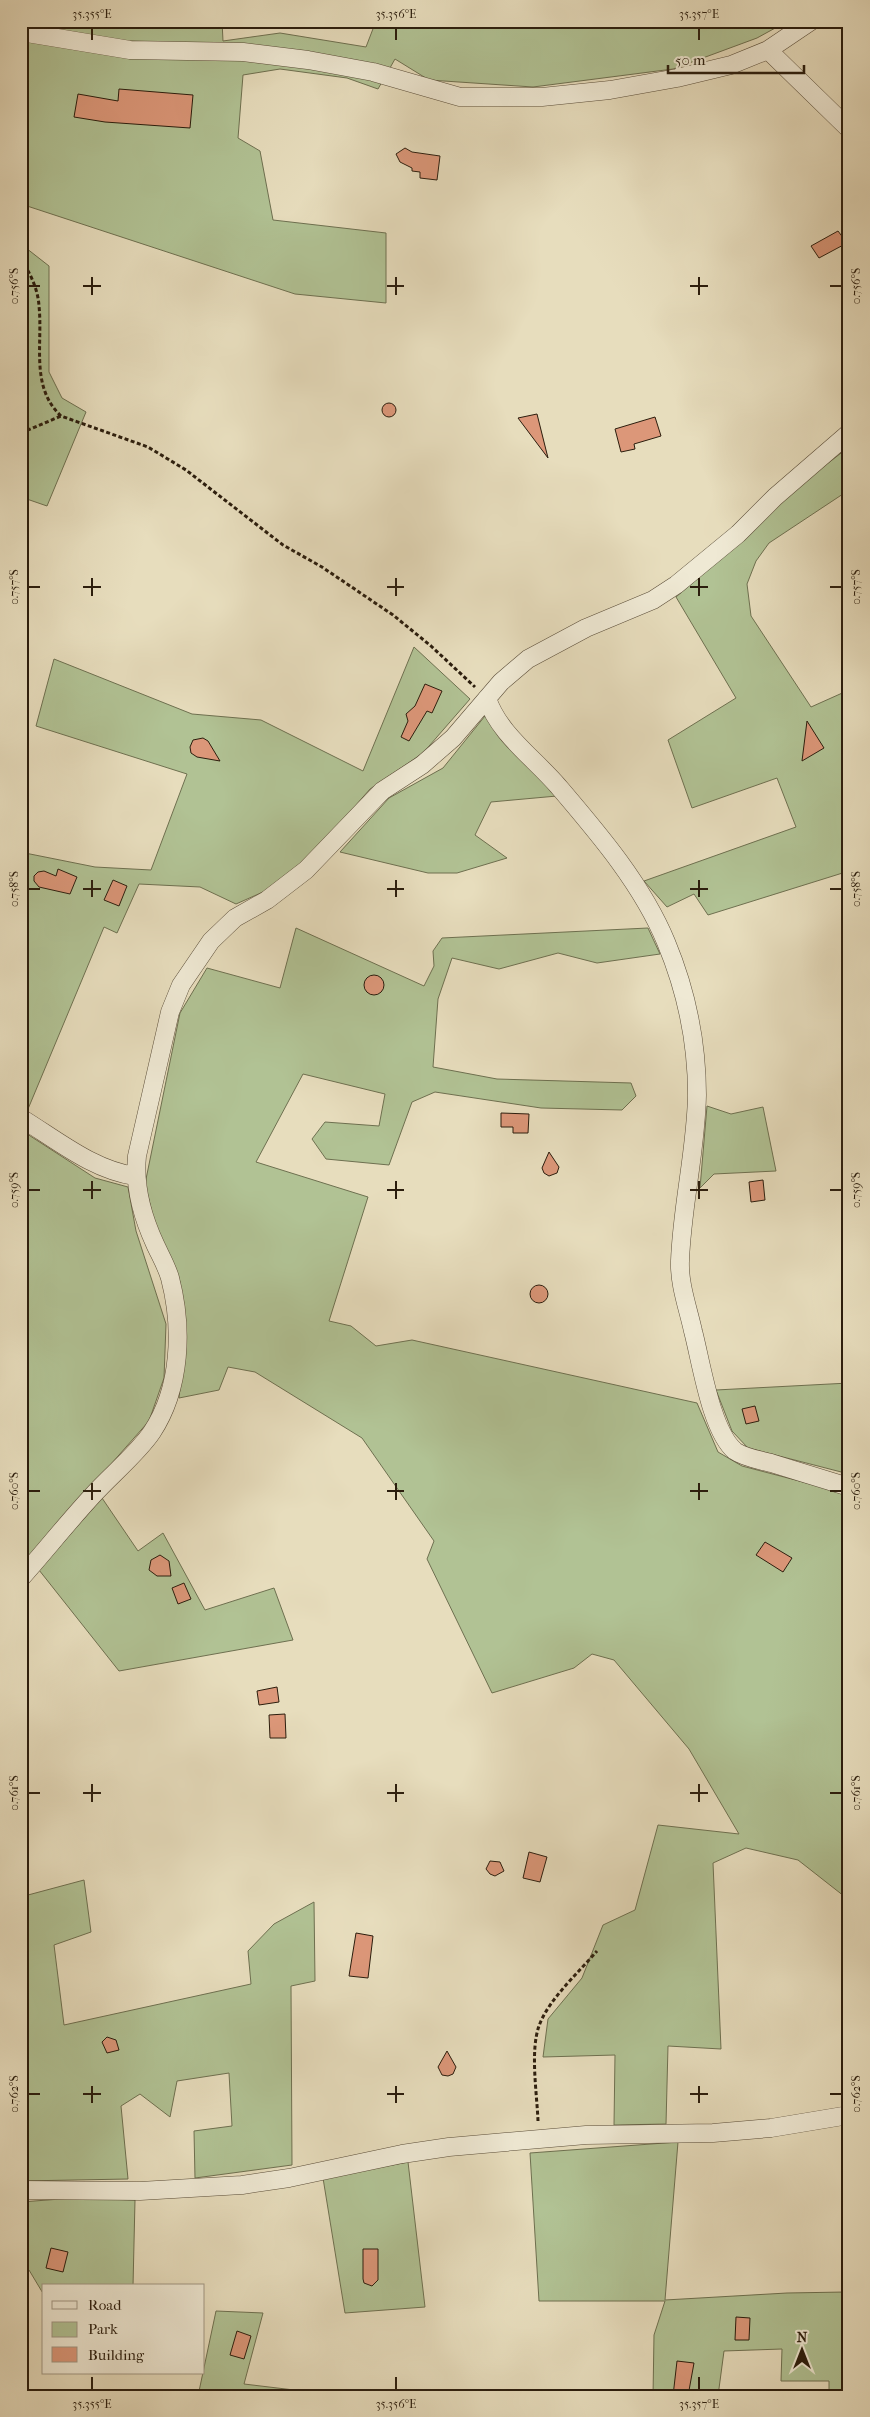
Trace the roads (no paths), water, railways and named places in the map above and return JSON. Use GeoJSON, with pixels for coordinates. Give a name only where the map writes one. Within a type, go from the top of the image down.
{"type":"FeatureCollection","features":[{"type":"Feature","properties":{"kind":"street"},"geometry":{"type":"LineString","coordinates":[[21,32],[130,50],[243,52],[308,60],[372,72],[460,97],[542,97],[610,90],[678,78],[731,65],[768,50],[811,21]]}},
{"type":"Feature","properties":{"kind":"street"},"geometry":{"type":"LineString","coordinates":[[768,50],[849,129]]}},
{"type":"Feature","properties":{"kind":"street"},"geometry":{"type":"LineString","coordinates":[[21,1578],[93,1495],[152,1433],[170,1397],[176,1361],[176,1311],[170,1277],[150,1232],[138,1195],[135,1176],[137,1156],[170,1012],[181,985],[194,963],[211,941],[235,918],[267,900],[306,870],[382,791],[422,765],[453,738],[501,682],[528,659],[551,645],[654,600],[676,585],[738,534],[775,497],[849,433]]}},
{"type":"Feature","properties":{"kind":"street"},"geometry":{"type":"LineString","coordinates":[[487,698],[498,721],[557,786],[643,895],[658,921],[673,958],[687,1006],[694,1045],[697,1095],[694,1150],[679,1264],[682,1288],[704,1384],[722,1433],[728,1443],[743,1455],[849,1487]]}},
{"type":"Feature","properties":{"kind":"street"},"geometry":{"type":"LineString","coordinates":[[21,1118],[99,1166],[120,1174],[135,1176]]}},
{"type":"Feature","properties":{"kind":"street"},"geometry":{"type":"LineString","coordinates":[[21,2190],[140,2191],[242,2185],[289,2178],[402,2154],[449,2147],[586,2135],[723,2132],[771,2128],[849,2115]]}}]}
